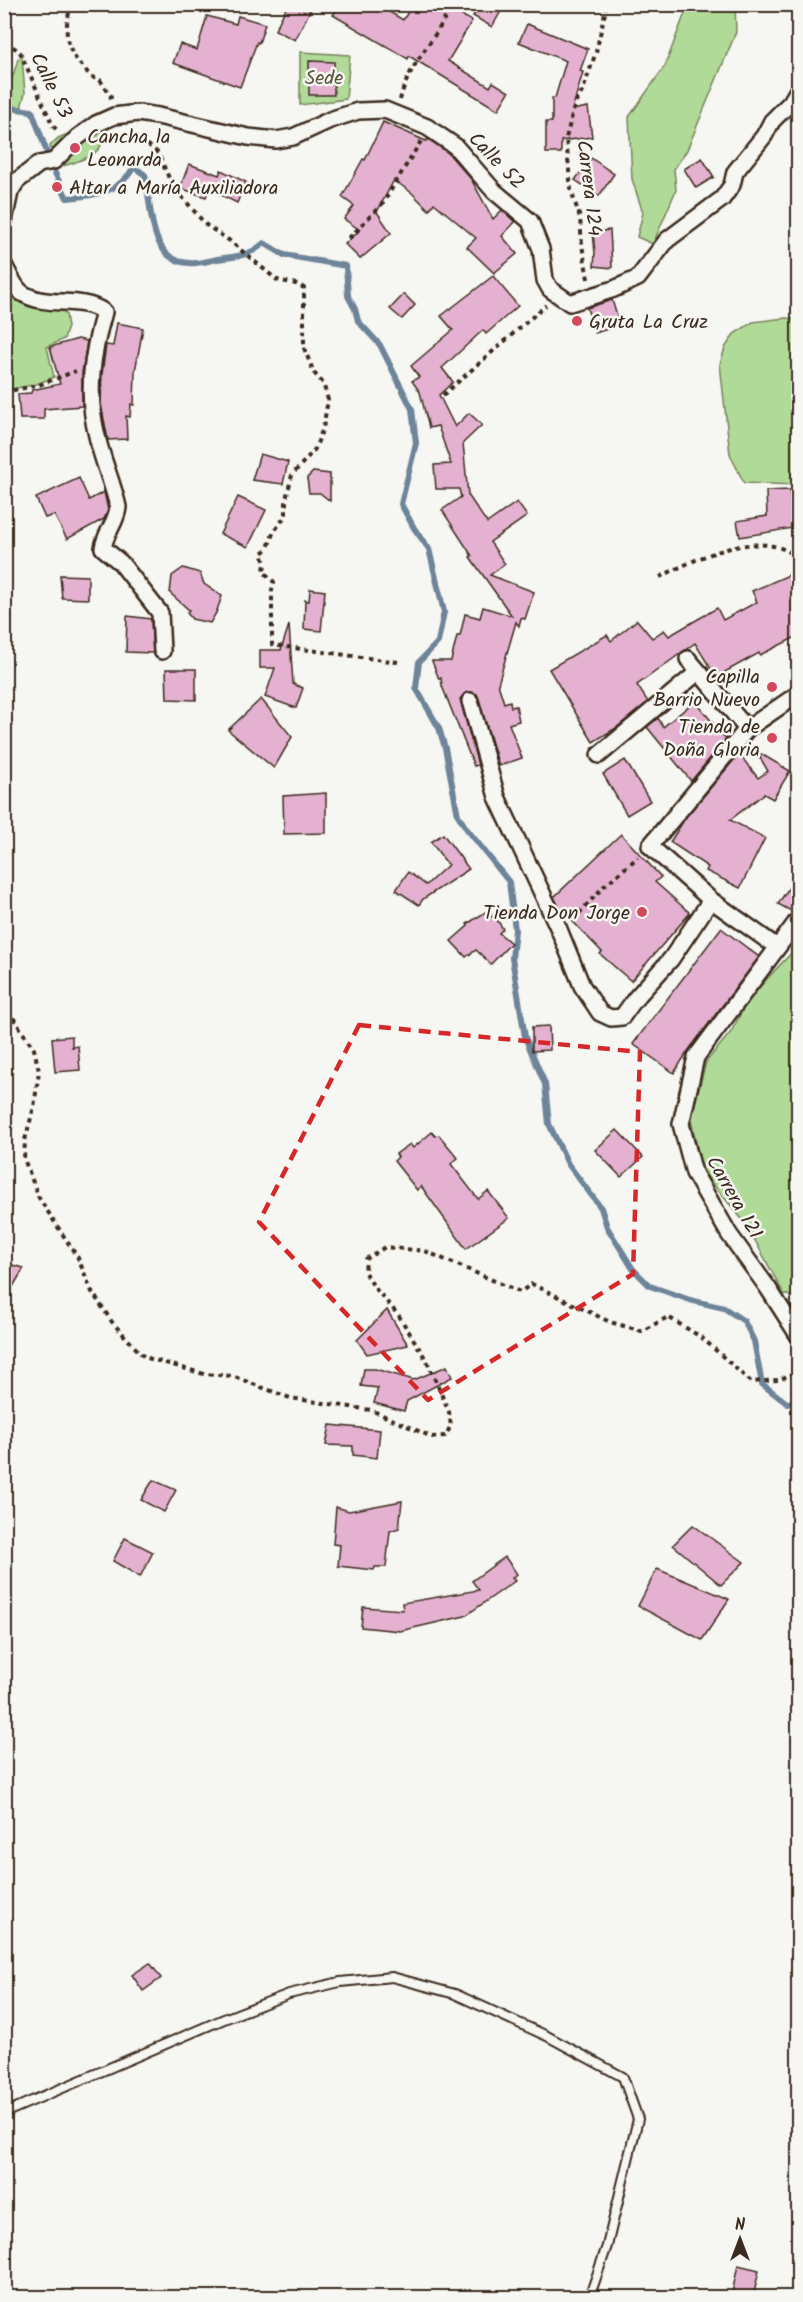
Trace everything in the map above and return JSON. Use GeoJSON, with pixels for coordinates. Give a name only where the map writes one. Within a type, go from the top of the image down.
{"type":"FeatureCollection","features":[{"type":"Feature","properties":{"kind":"street"},"geometry":{"type":"LineString","coordinates":[[556,294],[570,303],[614,289],[638,278],[667,240],[722,199],[732,185],[735,172],[798,90]]}},
{"type":"Feature","properties":{"kind":"street","name":"Calle 52"},"geometry":{"type":"LineString","coordinates":[[4,221],[10,192],[17,181],[39,164],[54,161],[69,143],[96,124],[114,116],[138,113],[248,137],[276,140],[293,136],[358,111],[385,110],[427,127],[455,146],[494,191],[530,221],[541,249],[545,279],[556,294]]}},
{"type":"Feature","properties":{"kind":"street"},"geometry":{"type":"LineString","coordinates":[[4,265],[21,292],[38,299],[95,306],[104,312],[98,331],[90,386],[96,435],[118,507],[117,516],[104,541],[103,548],[121,563],[160,613],[162,651]]}},
{"type":"Feature","properties":{"kind":"street"},"geometry":{"type":"LineString","coordinates":[[688,659],[747,729]]}},
{"type":"Feature","properties":{"kind":"street"},"geometry":{"type":"LineString","coordinates":[[599,755],[698,672]]}},
{"type":"Feature","properties":{"kind":"street"},"geometry":{"type":"LineString","coordinates":[[777,947],[711,900],[650,846],[747,729],[798,694]]}},
{"type":"Feature","properties":{"kind":"street"},"geometry":{"type":"LineString","coordinates":[[470,702],[497,796],[558,927],[574,968],[590,1001],[600,1013],[611,1018],[622,1017],[671,959],[711,900]]}},
{"type":"Feature","properties":{"kind":"street","name":"Carrera 121"},"geometry":{"type":"LineString","coordinates":[[798,920],[696,1057],[681,1124],[694,1173],[729,1234],[798,1335]]}},
{"type":"Feature","properties":{"kind":"lane"},"geometry":{"type":"LineString","coordinates":[[4,2113],[224,2019],[289,1994],[340,1982],[392,1977],[455,1994],[548,2036],[623,2077],[638,2119],[607,2246],[589,2298]]}},
{"type":"Feature","properties":{"kind":"path"},"geometry":{"type":"LineString","coordinates":[[72,4],[67,43],[70,52],[93,79],[100,80],[111,96],[110,108],[124,134],[151,146],[158,153],[172,185],[206,225],[244,252],[277,280],[304,288],[304,348],[314,373],[323,383],[328,400],[323,428],[315,449],[292,475],[286,499],[286,515],[273,533],[268,548],[262,554],[265,563],[264,572],[274,582],[272,645],[398,662]]}},
{"type":"Feature","properties":{"kind":"path"},"geometry":{"type":"LineString","coordinates":[[399,115],[402,90],[452,4]]}},
{"type":"Feature","properties":{"kind":"path","name":"Carrera 124"},"geometry":{"type":"LineString","coordinates":[[570,303],[588,279],[580,218],[571,190],[566,138],[596,52],[607,4]]}},
{"type":"Feature","properties":{"kind":"path","name":"Calle 53"},"geometry":{"type":"LineString","coordinates":[[4,45],[12,46],[20,52],[53,126],[69,143]]}},
{"type":"Feature","properties":{"kind":"path"},"geometry":{"type":"LineString","coordinates":[[349,238],[383,203],[418,147],[427,127]]}},
{"type":"Feature","properties":{"kind":"path"},"geometry":{"type":"LineString","coordinates":[[442,395],[524,326],[556,294]]}},
{"type":"Feature","properties":{"kind":"path"},"geometry":{"type":"LineString","coordinates":[[4,392],[39,385],[74,372],[89,361],[95,348]]}},
{"type":"Feature","properties":{"kind":"path"},"geometry":{"type":"LineString","coordinates":[[660,577],[700,557],[726,548],[771,544],[798,558]]}},
{"type":"Feature","properties":{"kind":"path"},"geometry":{"type":"LineString","coordinates":[[558,927],[572,921],[604,886],[650,846]]}},
{"type":"Feature","properties":{"kind":"path"},"geometry":{"type":"LineString","coordinates":[[4,1016],[14,1019],[34,1049],[39,1071],[34,1107],[25,1140],[24,1159],[39,1198],[78,1258],[98,1302],[112,1322],[144,1357],[204,1374],[232,1376],[290,1398],[371,1410],[432,1437],[445,1436],[451,1426],[449,1412],[427,1361],[399,1316],[365,1273],[366,1259],[385,1247],[425,1251],[520,1292],[532,1284],[610,1322],[642,1330],[668,1317],[701,1337],[751,1382],[778,1380],[798,1372]]}},
{"type":"Feature","properties":{"kind":"highlighted area"},"geometry":{"type":"Polygon","coordinates":[[[359,1025],[640,1052],[633,1274],[428,1400],[259,1222],[359,1025]]]}},
{"type":"Feature","properties":{"kind":"green space"},"geometry":{"type":"Polygon","coordinates":[[[688,5],[735,5],[736,32],[687,150],[674,169],[676,190],[653,244],[637,237],[643,213],[632,179],[629,117],[665,66],[688,5]]]}},
{"type":"Feature","properties":{"kind":"green space","name":"Sede"},"geometry":{"type":"Polygon","coordinates":[[[300,52],[350,55],[346,99],[300,105],[300,52]]]}},
{"type":"Feature","properties":{"kind":"green space"},"geometry":{"type":"Polygon","coordinates":[[[22,58],[25,93],[21,108],[5,107],[5,87],[7,87],[10,76],[13,76],[18,59],[22,58]]]}},
{"type":"Feature","properties":{"kind":"green space","name":"Cancha la Leonarda"},"geometry":{"type":"Polygon","coordinates":[[[85,127],[104,130],[104,138],[97,151],[85,159],[63,166],[54,161],[50,146],[58,138],[85,127]]]}},
{"type":"Feature","properties":{"kind":"green space"},"geometry":{"type":"Polygon","coordinates":[[[4,270],[11,283],[59,306],[66,314],[68,327],[64,339],[47,347],[54,377],[34,385],[5,390],[4,270]]]}},
{"type":"Feature","properties":{"kind":"green space"},"geometry":{"type":"Polygon","coordinates":[[[785,318],[798,319],[798,485],[744,483],[730,454],[720,364],[725,348],[734,334],[753,322],[785,318]]]}},
{"type":"Feature","properties":{"kind":"green space"},"geometry":{"type":"Polygon","coordinates":[[[798,946],[798,1298],[784,1294],[746,1224],[702,1171],[691,1119],[706,1062],[731,1032],[749,998],[798,946]]]}},
{"type":"Feature","properties":{"kind":"building"},"geometry":{"type":"Polygon","coordinates":[[[288,4],[303,4],[311,9],[295,40],[275,30],[288,4]]]}},
{"type":"Feature","properties":{"kind":"building"},"geometry":{"type":"Polygon","coordinates":[[[340,4],[376,4],[403,20],[413,4],[436,4],[451,14],[454,11],[472,21],[448,61],[490,87],[493,82],[509,92],[498,110],[409,56],[408,59],[333,15],[340,4]]]}},
{"type":"Feature","properties":{"kind":"building"},"geometry":{"type":"Polygon","coordinates":[[[480,4],[505,4],[492,27],[473,16],[480,4]]]}},
{"type":"Feature","properties":{"kind":"building"},"geometry":{"type":"Polygon","coordinates":[[[207,16],[236,24],[238,16],[265,24],[240,87],[173,63],[180,44],[197,50],[207,16]]]}},
{"type":"Feature","properties":{"kind":"building"},"geometry":{"type":"Polygon","coordinates":[[[527,24],[588,49],[580,71],[583,72],[572,110],[588,107],[592,137],[561,141],[561,153],[546,153],[546,122],[552,122],[552,98],[555,98],[566,61],[519,42],[527,24]]]}},
{"type":"Feature","properties":{"kind":"building"},"geometry":{"type":"Polygon","coordinates":[[[309,61],[334,62],[334,95],[309,95],[309,61]]]}},
{"type":"Feature","properties":{"kind":"building"},"geometry":{"type":"Polygon","coordinates":[[[383,122],[426,141],[428,139],[448,153],[471,179],[493,219],[502,210],[515,222],[502,236],[517,254],[494,273],[467,247],[476,238],[434,203],[429,210],[412,193],[394,180],[377,212],[391,233],[360,259],[345,244],[360,230],[344,219],[354,206],[342,197],[363,159],[365,160],[383,122]]]}},
{"type":"Feature","properties":{"kind":"building"},"geometry":{"type":"Polygon","coordinates":[[[591,158],[614,174],[599,196],[575,180],[591,158]]]}},
{"type":"Feature","properties":{"kind":"building"},"geometry":{"type":"Polygon","coordinates":[[[702,158],[714,177],[696,188],[684,169],[702,158]]]}},
{"type":"Feature","properties":{"kind":"building"},"geometry":{"type":"Polygon","coordinates":[[[189,164],[219,175],[221,170],[246,182],[237,203],[209,189],[206,197],[180,188],[189,164]]]}},
{"type":"Feature","properties":{"kind":"building"},"geometry":{"type":"Polygon","coordinates":[[[610,230],[612,268],[594,266],[593,232],[610,230]]]}},
{"type":"Feature","properties":{"kind":"building"},"geometry":{"type":"Polygon","coordinates":[[[493,276],[518,306],[486,334],[483,330],[442,368],[453,382],[439,395],[455,427],[469,413],[482,425],[463,443],[468,495],[487,523],[517,502],[527,516],[490,542],[505,564],[490,575],[534,592],[525,619],[521,618],[519,626],[516,622],[498,684],[504,703],[510,701],[511,707],[516,706],[519,721],[509,724],[522,758],[499,766],[477,694],[467,692],[460,699],[478,765],[474,766],[442,686],[441,678],[439,679],[432,661],[451,661],[465,614],[480,618],[483,607],[512,616],[470,557],[472,556],[442,510],[461,497],[459,489],[436,489],[434,465],[451,464],[438,426],[429,428],[420,392],[412,381],[419,377],[411,366],[453,330],[441,316],[493,276]]]}},
{"type":"Feature","properties":{"kind":"building"},"geometry":{"type":"Polygon","coordinates":[[[404,294],[415,305],[402,319],[390,309],[404,294]]]}},
{"type":"Feature","properties":{"kind":"building"},"geometry":{"type":"Polygon","coordinates":[[[612,300],[620,325],[595,333],[587,308],[612,300]]]}},
{"type":"Feature","properties":{"kind":"building"},"geometry":{"type":"Polygon","coordinates":[[[117,323],[143,328],[135,371],[134,405],[131,404],[130,417],[126,416],[127,439],[108,440],[101,404],[102,374],[106,345],[113,346],[117,323]]]}},
{"type":"Feature","properties":{"kind":"building"},"geometry":{"type":"Polygon","coordinates":[[[78,339],[87,341],[82,373],[82,406],[44,409],[44,419],[20,419],[18,394],[31,393],[32,390],[60,384],[50,347],[78,339]]]}},
{"type":"Feature","properties":{"kind":"building"},"geometry":{"type":"Polygon","coordinates":[[[260,454],[288,462],[283,484],[252,480],[260,454]]]}},
{"type":"Feature","properties":{"kind":"building"},"geometry":{"type":"Polygon","coordinates":[[[313,472],[330,474],[330,501],[320,493],[309,493],[307,478],[313,472]]]}},
{"type":"Feature","properties":{"kind":"building"},"geometry":{"type":"Polygon","coordinates":[[[79,478],[89,500],[104,492],[108,510],[104,519],[67,539],[54,515],[45,518],[36,498],[79,478]]]}},
{"type":"Feature","properties":{"kind":"building"},"geometry":{"type":"Polygon","coordinates":[[[790,490],[791,511],[795,511],[798,527],[740,537],[737,521],[767,516],[766,491],[790,490]]]}},
{"type":"Feature","properties":{"kind":"building"},"geometry":{"type":"Polygon","coordinates":[[[238,497],[266,510],[248,547],[220,534],[238,497]]]}},
{"type":"Feature","properties":{"kind":"building"},"geometry":{"type":"Polygon","coordinates":[[[183,568],[200,573],[204,584],[222,596],[210,623],[192,619],[187,613],[189,610],[170,593],[172,576],[183,568]]]}},
{"type":"Feature","properties":{"kind":"building"},"geometry":{"type":"Polygon","coordinates":[[[798,571],[798,636],[760,655],[759,653],[716,677],[695,643],[637,685],[648,702],[616,728],[593,742],[549,669],[607,635],[611,641],[637,620],[652,638],[664,630],[669,636],[717,608],[723,620],[757,602],[752,591],[798,571]]]}},
{"type":"Feature","properties":{"kind":"building"},"geometry":{"type":"Polygon","coordinates":[[[60,575],[88,576],[88,599],[62,598],[60,575]]]}},
{"type":"Feature","properties":{"kind":"building"},"geometry":{"type":"Polygon","coordinates":[[[310,589],[325,591],[321,631],[304,629],[305,600],[309,601],[310,589]]]}},
{"type":"Feature","properties":{"kind":"building"},"geometry":{"type":"Polygon","coordinates":[[[127,616],[151,619],[153,653],[126,652],[127,616]]]}},
{"type":"Feature","properties":{"kind":"building"},"geometry":{"type":"Polygon","coordinates":[[[289,625],[293,684],[303,688],[296,708],[265,697],[275,668],[260,668],[260,650],[281,650],[289,625]]]}},
{"type":"Feature","properties":{"kind":"building"},"geometry":{"type":"Polygon","coordinates":[[[166,669],[196,669],[196,700],[167,699],[166,669]]]}},
{"type":"Feature","properties":{"kind":"building"},"geometry":{"type":"Polygon","coordinates":[[[261,699],[292,737],[274,768],[228,730],[261,699]]]}},
{"type":"Feature","properties":{"kind":"building"},"geometry":{"type":"Polygon","coordinates":[[[695,701],[726,739],[691,781],[647,727],[658,718],[663,727],[695,701]]]}},
{"type":"Feature","properties":{"kind":"building"},"geometry":{"type":"Polygon","coordinates":[[[756,751],[790,771],[773,799],[764,794],[730,820],[765,838],[740,888],[706,871],[708,867],[670,842],[686,817],[739,754],[758,778],[768,771],[756,751]]]}},
{"type":"Feature","properties":{"kind":"building"},"geometry":{"type":"Polygon","coordinates":[[[625,760],[650,801],[627,815],[603,774],[625,760]]]}},
{"type":"Feature","properties":{"kind":"building"},"geometry":{"type":"Polygon","coordinates":[[[326,793],[326,833],[284,834],[283,796],[326,793]]]}},
{"type":"Feature","properties":{"kind":"building"},"geometry":{"type":"Polygon","coordinates":[[[443,834],[469,869],[423,899],[419,905],[396,890],[408,872],[426,885],[448,865],[431,842],[443,834]]]}},
{"type":"Feature","properties":{"kind":"building"},"geometry":{"type":"Polygon","coordinates":[[[621,834],[661,877],[655,882],[690,913],[631,981],[600,954],[602,952],[559,907],[554,897],[621,834]]]}},
{"type":"Feature","properties":{"kind":"building"},"geometry":{"type":"Polygon","coordinates":[[[798,874],[798,910],[793,912],[778,904],[798,874]]]}},
{"type":"Feature","properties":{"kind":"building"},"geometry":{"type":"Polygon","coordinates":[[[487,911],[491,917],[494,915],[503,929],[499,933],[511,943],[491,964],[476,950],[466,957],[451,941],[468,926],[467,924],[487,911]]]}},
{"type":"Feature","properties":{"kind":"building"},"geometry":{"type":"Polygon","coordinates":[[[721,928],[759,957],[674,1073],[633,1044],[721,928]]]}},
{"type":"Feature","properties":{"kind":"building"},"geometry":{"type":"Polygon","coordinates":[[[549,1026],[550,1050],[532,1051],[532,1027],[549,1026]]]}},
{"type":"Feature","properties":{"kind":"building"},"geometry":{"type":"Polygon","coordinates":[[[72,1036],[72,1047],[78,1046],[80,1070],[55,1072],[52,1038],[72,1036]]]}},
{"type":"Feature","properties":{"kind":"building"},"geometry":{"type":"Polygon","coordinates":[[[617,1130],[643,1157],[621,1177],[595,1150],[617,1130]]]}},
{"type":"Feature","properties":{"kind":"building"},"geometry":{"type":"Polygon","coordinates":[[[432,1132],[435,1136],[439,1135],[458,1158],[451,1164],[478,1199],[488,1191],[509,1218],[466,1249],[421,1186],[417,1190],[394,1161],[398,1157],[396,1154],[410,1144],[413,1148],[432,1132]]]}},
{"type":"Feature","properties":{"kind":"building"},"geometry":{"type":"Polygon","coordinates":[[[4,1263],[24,1268],[4,1302],[4,1263]]]}},
{"type":"Feature","properties":{"kind":"building"},"geometry":{"type":"Polygon","coordinates":[[[387,1310],[408,1345],[367,1354],[357,1340],[387,1310]]]}},
{"type":"Feature","properties":{"kind":"building"},"geometry":{"type":"Polygon","coordinates":[[[447,1366],[452,1377],[407,1401],[404,1411],[374,1403],[378,1388],[361,1386],[364,1369],[375,1369],[414,1380],[447,1366]]]}},
{"type":"Feature","properties":{"kind":"building"},"geometry":{"type":"Polygon","coordinates":[[[330,1425],[380,1430],[377,1458],[353,1455],[353,1446],[326,1445],[330,1425]]]}},
{"type":"Feature","properties":{"kind":"building"},"geometry":{"type":"Polygon","coordinates":[[[153,1480],[176,1490],[164,1512],[141,1500],[153,1480]]]}},
{"type":"Feature","properties":{"kind":"building"},"geometry":{"type":"Polygon","coordinates":[[[402,1501],[399,1528],[390,1531],[386,1567],[375,1567],[374,1570],[338,1566],[340,1545],[333,1544],[336,1507],[349,1511],[402,1501]]]}},
{"type":"Feature","properties":{"kind":"building"},"geometry":{"type":"Polygon","coordinates":[[[693,1525],[744,1562],[721,1585],[673,1545],[693,1525]]]}},
{"type":"Feature","properties":{"kind":"building"},"geometry":{"type":"Polygon","coordinates":[[[125,1538],[153,1552],[140,1577],[113,1561],[125,1538]]]}},
{"type":"Feature","properties":{"kind":"building"},"geometry":{"type":"Polygon","coordinates":[[[505,1557],[517,1574],[512,1578],[515,1581],[465,1616],[400,1631],[361,1627],[363,1607],[403,1610],[402,1603],[479,1590],[472,1581],[505,1557]]]}},
{"type":"Feature","properties":{"kind":"building"},"geometry":{"type":"Polygon","coordinates":[[[657,1569],[729,1599],[702,1640],[638,1606],[657,1569]]]}},
{"type":"Feature","properties":{"kind":"building"},"geometry":{"type":"Polygon","coordinates":[[[150,1963],[161,1978],[143,1991],[132,1975],[150,1963]]]}},
{"type":"Feature","properties":{"kind":"building"},"geometry":{"type":"Polygon","coordinates":[[[738,2265],[759,2270],[753,2298],[731,2298],[738,2265]]]}},
{"type":"Feature","properties":{"kind":"waterway"},"geometry":{"type":"LineString","coordinates":[[4,111],[10,108],[32,111],[53,169],[67,198],[97,194],[114,188],[128,176],[134,167],[145,175],[158,242],[175,260],[196,263],[236,256],[253,251],[264,243],[284,255],[346,266],[348,296],[358,321],[380,345],[412,409],[416,443],[401,504],[429,549],[444,612],[438,642],[419,662],[416,688],[439,728],[458,815],[509,882],[515,930],[512,958],[525,1037],[545,1084],[549,1124],[568,1164],[601,1208],[607,1227],[633,1269],[650,1286],[690,1300],[724,1308],[744,1321],[754,1341],[762,1384],[788,1404],[798,1398]]}},
{"type":"Feature","properties":{"kind":"place","name":"Cancha la Leonarda"},"geometry":{"type":"Point","coordinates":[75,148]}},
{"type":"Feature","properties":{"kind":"place","name":"Altar a María Auxiliadora"},"geometry":{"type":"Point","coordinates":[57,187]}},
{"type":"Feature","properties":{"kind":"place","name":"Gruta La Cruz"},"geometry":{"type":"Point","coordinates":[577,321]}},
{"type":"Feature","properties":{"kind":"place","name":"Capilla Barrio Nuevo"},"geometry":{"type":"Point","coordinates":[772,687]}},
{"type":"Feature","properties":{"kind":"place","name":"Tienda de Doña Gloria"},"geometry":{"type":"Point","coordinates":[772,738]}},
{"type":"Feature","properties":{"kind":"place","name":"Tienda Don Jorge"},"geometry":{"type":"Point","coordinates":[642,912]}}]}
